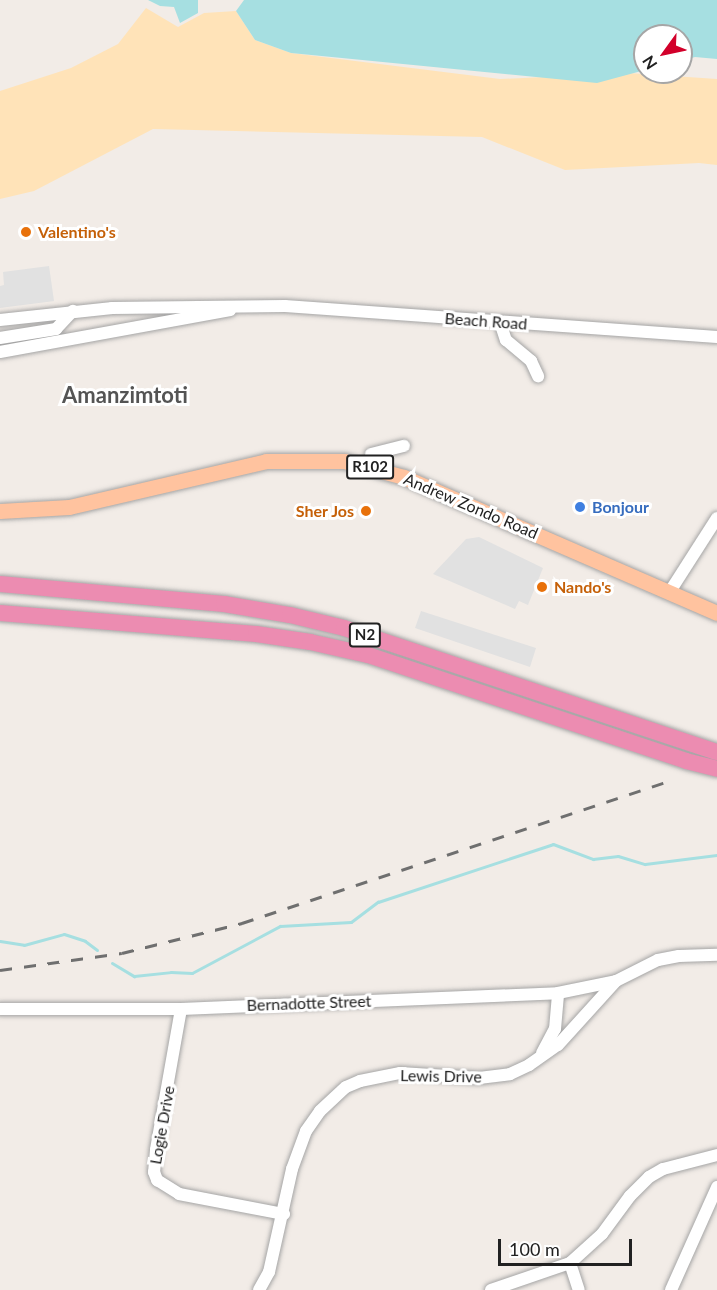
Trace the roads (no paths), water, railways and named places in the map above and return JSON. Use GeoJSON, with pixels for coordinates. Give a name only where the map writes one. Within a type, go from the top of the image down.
{"type":"FeatureCollection","features":[{"type":"Feature","properties":{"kind":"highway","name":"N2"},"geometry":{"type":"LineString","coordinates":[[0,584],[224,604],[290,615],[344,628],[717,752]]}},
{"type":"Feature","properties":{"kind":"highway","name":"N2"},"geometry":{"type":"LineString","coordinates":[[0,613],[256,634],[310,642],[379,659],[714,769]]}},
{"type":"Feature","properties":{"kind":"main road","name":"Andrew Zondo Road"},"geometry":{"type":"LineString","coordinates":[[0,511],[69,507],[266,461],[344,461],[404,477],[717,613]]}},
{"type":"Feature","properties":{"kind":"street","name":"Beach Road"},"geometry":{"type":"LineString","coordinates":[[0,320],[73,311],[188,305],[255,305],[717,337]]}},
{"type":"Feature","properties":{"kind":"street"},"geometry":{"type":"LineString","coordinates":[[188,305],[189,319]]}},
{"type":"Feature","properties":{"kind":"street","name":"Beach Road"},"geometry":{"type":"LineString","coordinates":[[0,352],[189,319],[255,305]]}},
{"type":"Feature","properties":{"kind":"street"},"geometry":{"type":"LineString","coordinates":[[0,338],[56,329],[73,311]]}},
{"type":"Feature","properties":{"kind":"street"},"geometry":{"type":"LineString","coordinates":[[500,322],[506,340],[531,361],[537,376]]}},
{"type":"Feature","properties":{"kind":"street"},"geometry":{"type":"LineString","coordinates":[[371,454],[404,446]]}},
{"type":"Feature","properties":{"kind":"street"},"geometry":{"type":"LineString","coordinates":[[669,593],[717,518]]}},
{"type":"Feature","properties":{"kind":"street","name":"Lewis Drive"},"geometry":{"type":"LineString","coordinates":[[259,1290],[269,1272],[284,1214],[292,1169],[306,1131],[320,1111],[346,1087],[360,1081],[400,1073],[479,1078],[510,1074],[529,1065],[558,1045],[616,981],[658,960],[679,956],[717,955]]}},
{"type":"Feature","properties":{"kind":"street","name":"Bernadotte Street"},"geometry":{"type":"LineString","coordinates":[[0,1010],[181,1009],[558,993],[616,981]]}},
{"type":"Feature","properties":{"kind":"street"},"geometry":{"type":"LineString","coordinates":[[542,1054],[555,1029],[558,993]]}},
{"type":"Feature","properties":{"kind":"street","name":"Logie Drive"},"geometry":{"type":"LineString","coordinates":[[181,1009],[156,1150],[154,1172],[157,1180],[179,1194],[284,1214]]}},
{"type":"Feature","properties":{"kind":"street"},"geometry":{"type":"LineString","coordinates":[[491,1290],[508,1287],[570,1263],[598,1239],[630,1196],[649,1177],[663,1169],[717,1155]]}},
{"type":"Feature","properties":{"kind":"street"},"geometry":{"type":"LineString","coordinates":[[671,1290],[717,1187]]}},
{"type":"Feature","properties":{"kind":"street"},"geometry":{"type":"LineString","coordinates":[[570,1263],[579,1290]]}},
{"type":"Feature","properties":{"kind":"water"},"geometry":{"type":"Polygon","coordinates":[[[148,0],[198,0],[198,13],[180,23],[174,7],[160,6],[148,0]]]}},
{"type":"Feature","properties":{"kind":"water"},"geometry":{"type":"Polygon","coordinates":[[[244,0],[717,0],[717,59],[693,58],[693,24],[633,24],[633,73],[597,83],[291,53],[255,40],[236,11],[244,0]]]}},
{"type":"Feature","properties":{"kind":"waterway"},"geometry":{"type":"LineString","coordinates":[[112,963],[134,976],[171,972],[192,973],[280,926],[351,922],[378,902],[553,844],[593,859],[618,856],[645,864],[717,855]]}},
{"type":"Feature","properties":{"kind":"waterway"},"geometry":{"type":"LineString","coordinates":[[0,941],[24,945],[64,934],[85,941],[97,950]]}},
{"type":"Feature","properties":{"kind":"railway"},"geometry":{"type":"LineString","coordinates":[[0,970],[122,953],[242,923],[670,781]]}},
{"type":"Feature","properties":{"kind":"place","name":"Valentino's"},"geometry":{"type":"Point","coordinates":[26,232]}},
{"type":"Feature","properties":{"kind":"place","name":"Bonjour"},"geometry":{"type":"Point","coordinates":[580,507]}},
{"type":"Feature","properties":{"kind":"place","name":"Sher Jos"},"geometry":{"type":"Point","coordinates":[366,511]}},
{"type":"Feature","properties":{"kind":"place","name":"Nando's"},"geometry":{"type":"Point","coordinates":[542,587]}},
{"type":"Feature","properties":{"kind":"district","name":"Amanzimtoti"},"geometry":{"type":"Point","coordinates":[125,395]}}]}
